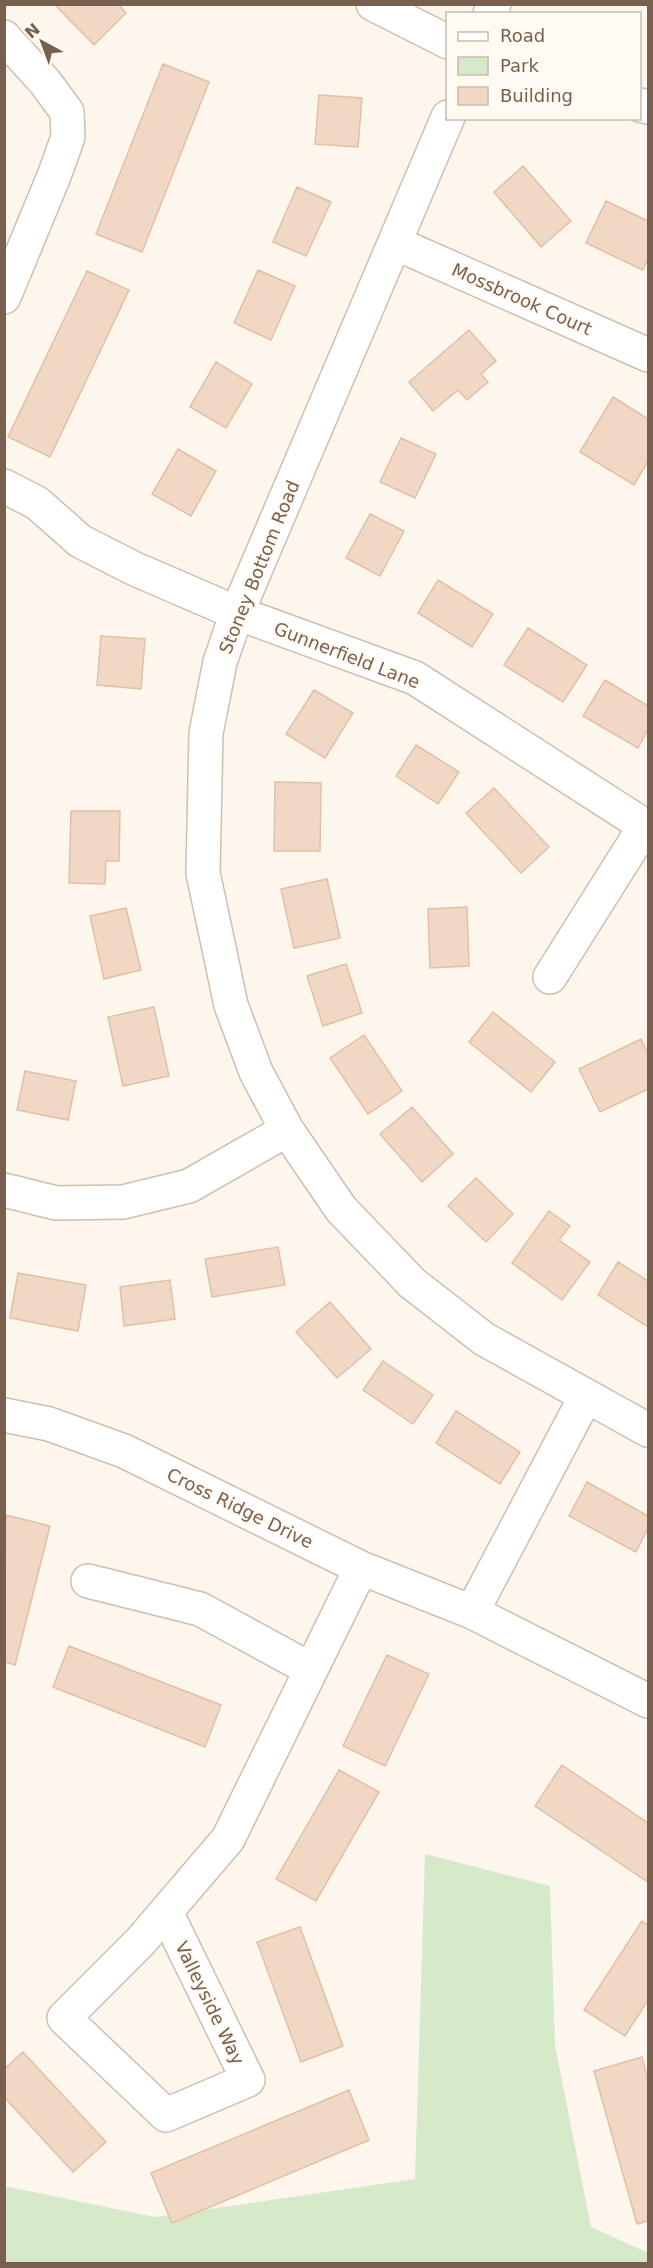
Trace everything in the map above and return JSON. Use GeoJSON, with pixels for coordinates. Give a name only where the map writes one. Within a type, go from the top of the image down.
{"type":"FeatureCollection","features":[{"type":"Feature","properties":{"kind":"street"},"geometry":{"type":"LineString","coordinates":[[373,4],[446,41]]}},
{"type":"Feature","properties":{"kind":"street"},"geometry":{"type":"LineString","coordinates":[[4,38],[45,82],[67,112],[68,137],[4,297]]}},
{"type":"Feature","properties":{"kind":"street","name":"Stoney Bottom Road"},"geometry":{"type":"LineString","coordinates":[[446,119],[237,613],[220,662],[206,733],[203,873],[231,1005],[256,1072],[287,1130],[341,1209],[412,1283],[484,1340],[648,1430]]}},
{"type":"Feature","properties":{"kind":"street","name":"Mossbrook Court"},"geometry":{"type":"LineString","coordinates":[[395,243],[648,355]]}},
{"type":"Feature","properties":{"kind":"street","name":"Gunnerfield Lane"},"geometry":{"type":"LineString","coordinates":[[4,486],[37,503],[80,541],[135,570],[237,613],[415,678],[647,827]]}},
{"type":"Feature","properties":{"kind":"street"},"geometry":{"type":"LineString","coordinates":[[550,977],[647,827]]}},
{"type":"Feature","properties":{"kind":"street"},"geometry":{"type":"LineString","coordinates":[[4,1190],[56,1203],[123,1202],[189,1186],[287,1130]]}},
{"type":"Feature","properties":{"kind":"street"},"geometry":{"type":"LineString","coordinates":[[472,1612],[586,1396]]}},
{"type":"Feature","properties":{"kind":"street","name":"Cross Ridge Drive"},"geometry":{"type":"LineString","coordinates":[[4,1415],[49,1424],[124,1451],[361,1568],[472,1612],[648,1701]]}},
{"type":"Feature","properties":{"kind":"street","name":"Valleyside Way"},"geometry":{"type":"LineString","coordinates":[[166,1912],[248,2080],[166,2115],[64,2018],[140,1942],[228,1839],[361,1568]]}},
{"type":"Feature","properties":{"kind":"street"},"geometry":{"type":"LineString","coordinates":[[88,1581],[201,1609],[310,1669]]}},
{"type":"Feature","properties":{"kind":"green space"},"geometry":{"type":"Polygon","coordinates":[[[425,1854],[550,1886],[555,2045],[591,2227],[648,2253],[648,2263],[5,2263],[4,2186],[155,2217],[415,2179],[425,1854]]]}},
{"type":"Feature","properties":{"kind":"building"},"geometry":{"type":"Polygon","coordinates":[[[54,4],[118,4],[126,13],[94,45],[54,4]]]}},
{"type":"Feature","properties":{"kind":"building"},"geometry":{"type":"Polygon","coordinates":[[[163,64],[209,82],[142,252],[96,234],[163,64]]]}},
{"type":"Feature","properties":{"kind":"building"},"geometry":{"type":"Polygon","coordinates":[[[319,95],[362,98],[358,147],[315,144],[319,95]]]}},
{"type":"Feature","properties":{"kind":"building"},"geometry":{"type":"Polygon","coordinates":[[[523,166],[571,221],[541,247],[494,192],[523,166]]]}},
{"type":"Feature","properties":{"kind":"building"},"geometry":{"type":"Polygon","coordinates":[[[297,187],[331,202],[306,256],[273,242],[297,187]]]}},
{"type":"Feature","properties":{"kind":"building"},"geometry":{"type":"Polygon","coordinates":[[[606,201],[648,221],[648,258],[643,270],[586,243],[606,201]]]}},
{"type":"Feature","properties":{"kind":"building"},"geometry":{"type":"Polygon","coordinates":[[[258,270],[295,286],[271,340],[234,323],[258,270]]]}},
{"type":"Feature","properties":{"kind":"building"},"geometry":{"type":"Polygon","coordinates":[[[87,271],[129,290],[50,457],[8,437],[87,271]]]}},
{"type":"Feature","properties":{"kind":"building"},"geometry":{"type":"Polygon","coordinates":[[[469,330],[496,361],[481,374],[488,382],[467,400],[458,390],[433,411],[409,382],[469,330]]]}},
{"type":"Feature","properties":{"kind":"building"},"geometry":{"type":"Polygon","coordinates":[[[216,362],[252,384],[226,428],[190,407],[216,362]]]}},
{"type":"Feature","properties":{"kind":"building"},"geometry":{"type":"Polygon","coordinates":[[[613,397],[648,419],[648,461],[634,485],[580,452],[613,397]]]}},
{"type":"Feature","properties":{"kind":"building"},"geometry":{"type":"Polygon","coordinates":[[[401,438],[436,454],[415,498],[380,482],[401,438]]]}},
{"type":"Feature","properties":{"kind":"building"},"geometry":{"type":"Polygon","coordinates":[[[178,449],[216,471],[191,516],[152,494],[178,449]]]}},
{"type":"Feature","properties":{"kind":"building"},"geometry":{"type":"Polygon","coordinates":[[[370,514],[404,531],[380,576],[346,558],[370,514]]]}},
{"type":"Feature","properties":{"kind":"building"},"geometry":{"type":"Polygon","coordinates":[[[438,580],[493,614],[472,647],[418,613],[438,580]]]}},
{"type":"Feature","properties":{"kind":"building"},"geometry":{"type":"Polygon","coordinates":[[[528,628],[587,665],[563,702],[504,665],[528,628]]]}},
{"type":"Feature","properties":{"kind":"building"},"geometry":{"type":"Polygon","coordinates":[[[101,636],[145,639],[141,689],[97,685],[101,636]]]}},
{"type":"Feature","properties":{"kind":"building"},"geometry":{"type":"Polygon","coordinates":[[[605,680],[648,706],[648,729],[638,748],[583,716],[605,680]]]}},
{"type":"Feature","properties":{"kind":"building"},"geometry":{"type":"Polygon","coordinates":[[[314,690],[353,713],[325,758],[286,734],[314,690]]]}},
{"type":"Feature","properties":{"kind":"building"},"geometry":{"type":"Polygon","coordinates":[[[416,745],[459,772],[438,804],[396,776],[416,745]]]}},
{"type":"Feature","properties":{"kind":"building"},"geometry":{"type":"Polygon","coordinates":[[[275,782],[321,783],[320,851],[274,851],[275,782]]]}},
{"type":"Feature","properties":{"kind":"building"},"geometry":{"type":"Polygon","coordinates":[[[494,788],[549,847],[521,873],[466,813],[494,788]]]}},
{"type":"Feature","properties":{"kind":"building"},"geometry":{"type":"Polygon","coordinates":[[[71,811],[120,811],[119,861],[106,861],[105,884],[69,883],[71,811]]]}},
{"type":"Feature","properties":{"kind":"building"},"geometry":{"type":"Polygon","coordinates":[[[327,879],[340,938],[294,948],[281,889],[327,879]]]}},
{"type":"Feature","properties":{"kind":"building"},"geometry":{"type":"Polygon","coordinates":[[[467,907],[469,966],[430,968],[428,909],[467,907]]]}},
{"type":"Feature","properties":{"kind":"building"},"geometry":{"type":"Polygon","coordinates":[[[126,908],[141,970],[104,979],[90,916],[126,908]]]}},
{"type":"Feature","properties":{"kind":"building"},"geometry":{"type":"Polygon","coordinates":[[[346,964],[362,1013],[323,1026],[307,976],[346,964]]]}},
{"type":"Feature","properties":{"kind":"building"},"geometry":{"type":"Polygon","coordinates":[[[154,1007],[169,1076],[123,1086],[108,1017],[154,1007]]]}},
{"type":"Feature","properties":{"kind":"building"},"geometry":{"type":"Polygon","coordinates":[[[493,1012],[555,1062],[531,1092],[469,1042],[493,1012]]]}},
{"type":"Feature","properties":{"kind":"building"},"geometry":{"type":"Polygon","coordinates":[[[364,1035],[402,1091],[368,1114],[330,1058],[364,1035]]]}},
{"type":"Feature","properties":{"kind":"building"},"geometry":{"type":"Polygon","coordinates":[[[641,1039],[648,1054],[648,1089],[600,1112],[579,1069],[641,1039]]]}},
{"type":"Feature","properties":{"kind":"building"},"geometry":{"type":"Polygon","coordinates":[[[25,1071],[76,1081],[68,1120],[17,1110],[25,1071]]]}},
{"type":"Feature","properties":{"kind":"building"},"geometry":{"type":"Polygon","coordinates":[[[412,1107],[453,1154],[422,1182],[380,1134],[412,1107]]]}},
{"type":"Feature","properties":{"kind":"building"},"geometry":{"type":"Polygon","coordinates":[[[476,1178],[513,1214],[486,1242],[448,1206],[476,1178]]]}},
{"type":"Feature","properties":{"kind":"building"},"geometry":{"type":"Polygon","coordinates":[[[549,1211],[570,1226],[559,1240],[590,1262],[562,1300],[512,1263],[549,1211]]]}},
{"type":"Feature","properties":{"kind":"building"},"geometry":{"type":"Polygon","coordinates":[[[278,1247],[285,1285],[212,1297],[205,1259],[278,1247]]]}},
{"type":"Feature","properties":{"kind":"building"},"geometry":{"type":"Polygon","coordinates":[[[618,1262],[648,1281],[648,1327],[598,1295],[618,1262]]]}},
{"type":"Feature","properties":{"kind":"building"},"geometry":{"type":"Polygon","coordinates":[[[18,1273],[86,1285],[78,1331],[10,1318],[18,1273]]]}},
{"type":"Feature","properties":{"kind":"building"},"geometry":{"type":"Polygon","coordinates":[[[170,1280],[175,1319],[124,1326],[120,1287],[170,1280]]]}},
{"type":"Feature","properties":{"kind":"building"},"geometry":{"type":"Polygon","coordinates":[[[330,1302],[371,1349],[337,1378],[296,1332],[330,1302]]]}},
{"type":"Feature","properties":{"kind":"building"},"geometry":{"type":"Polygon","coordinates":[[[383,1361],[433,1395],[413,1424],[363,1390],[383,1361]]]}},
{"type":"Feature","properties":{"kind":"building"},"geometry":{"type":"Polygon","coordinates":[[[456,1411],[520,1452],[500,1484],[436,1443],[456,1411]]]}},
{"type":"Feature","properties":{"kind":"building"},"geometry":{"type":"Polygon","coordinates":[[[587,1482],[648,1516],[648,1528],[636,1552],[569,1516],[587,1482]]]}},
{"type":"Feature","properties":{"kind":"building"},"geometry":{"type":"Polygon","coordinates":[[[6,1515],[50,1526],[15,1665],[4,1662],[6,1515]]]}},
{"type":"Feature","properties":{"kind":"building"},"geometry":{"type":"Polygon","coordinates":[[[69,1646],[221,1705],[205,1747],[53,1687],[69,1646]]]}},
{"type":"Feature","properties":{"kind":"building"},"geometry":{"type":"Polygon","coordinates":[[[387,1655],[429,1674],[385,1766],[343,1746],[387,1655]]]}},
{"type":"Feature","properties":{"kind":"building"},"geometry":{"type":"Polygon","coordinates":[[[562,1765],[648,1823],[648,1882],[535,1806],[562,1765]]]}},
{"type":"Feature","properties":{"kind":"building"},"geometry":{"type":"Polygon","coordinates":[[[339,1770],[379,1792],[316,1901],[276,1879],[339,1770]]]}},
{"type":"Feature","properties":{"kind":"building"},"geometry":{"type":"Polygon","coordinates":[[[642,1921],[648,1925],[648,2000],[625,2036],[584,2010],[642,1921]]]}},
{"type":"Feature","properties":{"kind":"building"},"geometry":{"type":"Polygon","coordinates":[[[300,1927],[343,2046],[301,2062],[257,1942],[300,1927]]]}},
{"type":"Feature","properties":{"kind":"building"},"geometry":{"type":"Polygon","coordinates":[[[23,2052],[106,2142],[73,2172],[4,2097],[4,2069],[23,2052]]]}},
{"type":"Feature","properties":{"kind":"building"},"geometry":{"type":"Polygon","coordinates":[[[642,2057],[648,2081],[648,2221],[637,2224],[594,2071],[642,2057]]]}},
{"type":"Feature","properties":{"kind":"building"},"geometry":{"type":"Polygon","coordinates":[[[349,2090],[369,2140],[172,2223],[151,2173],[349,2090]]]}}]}
